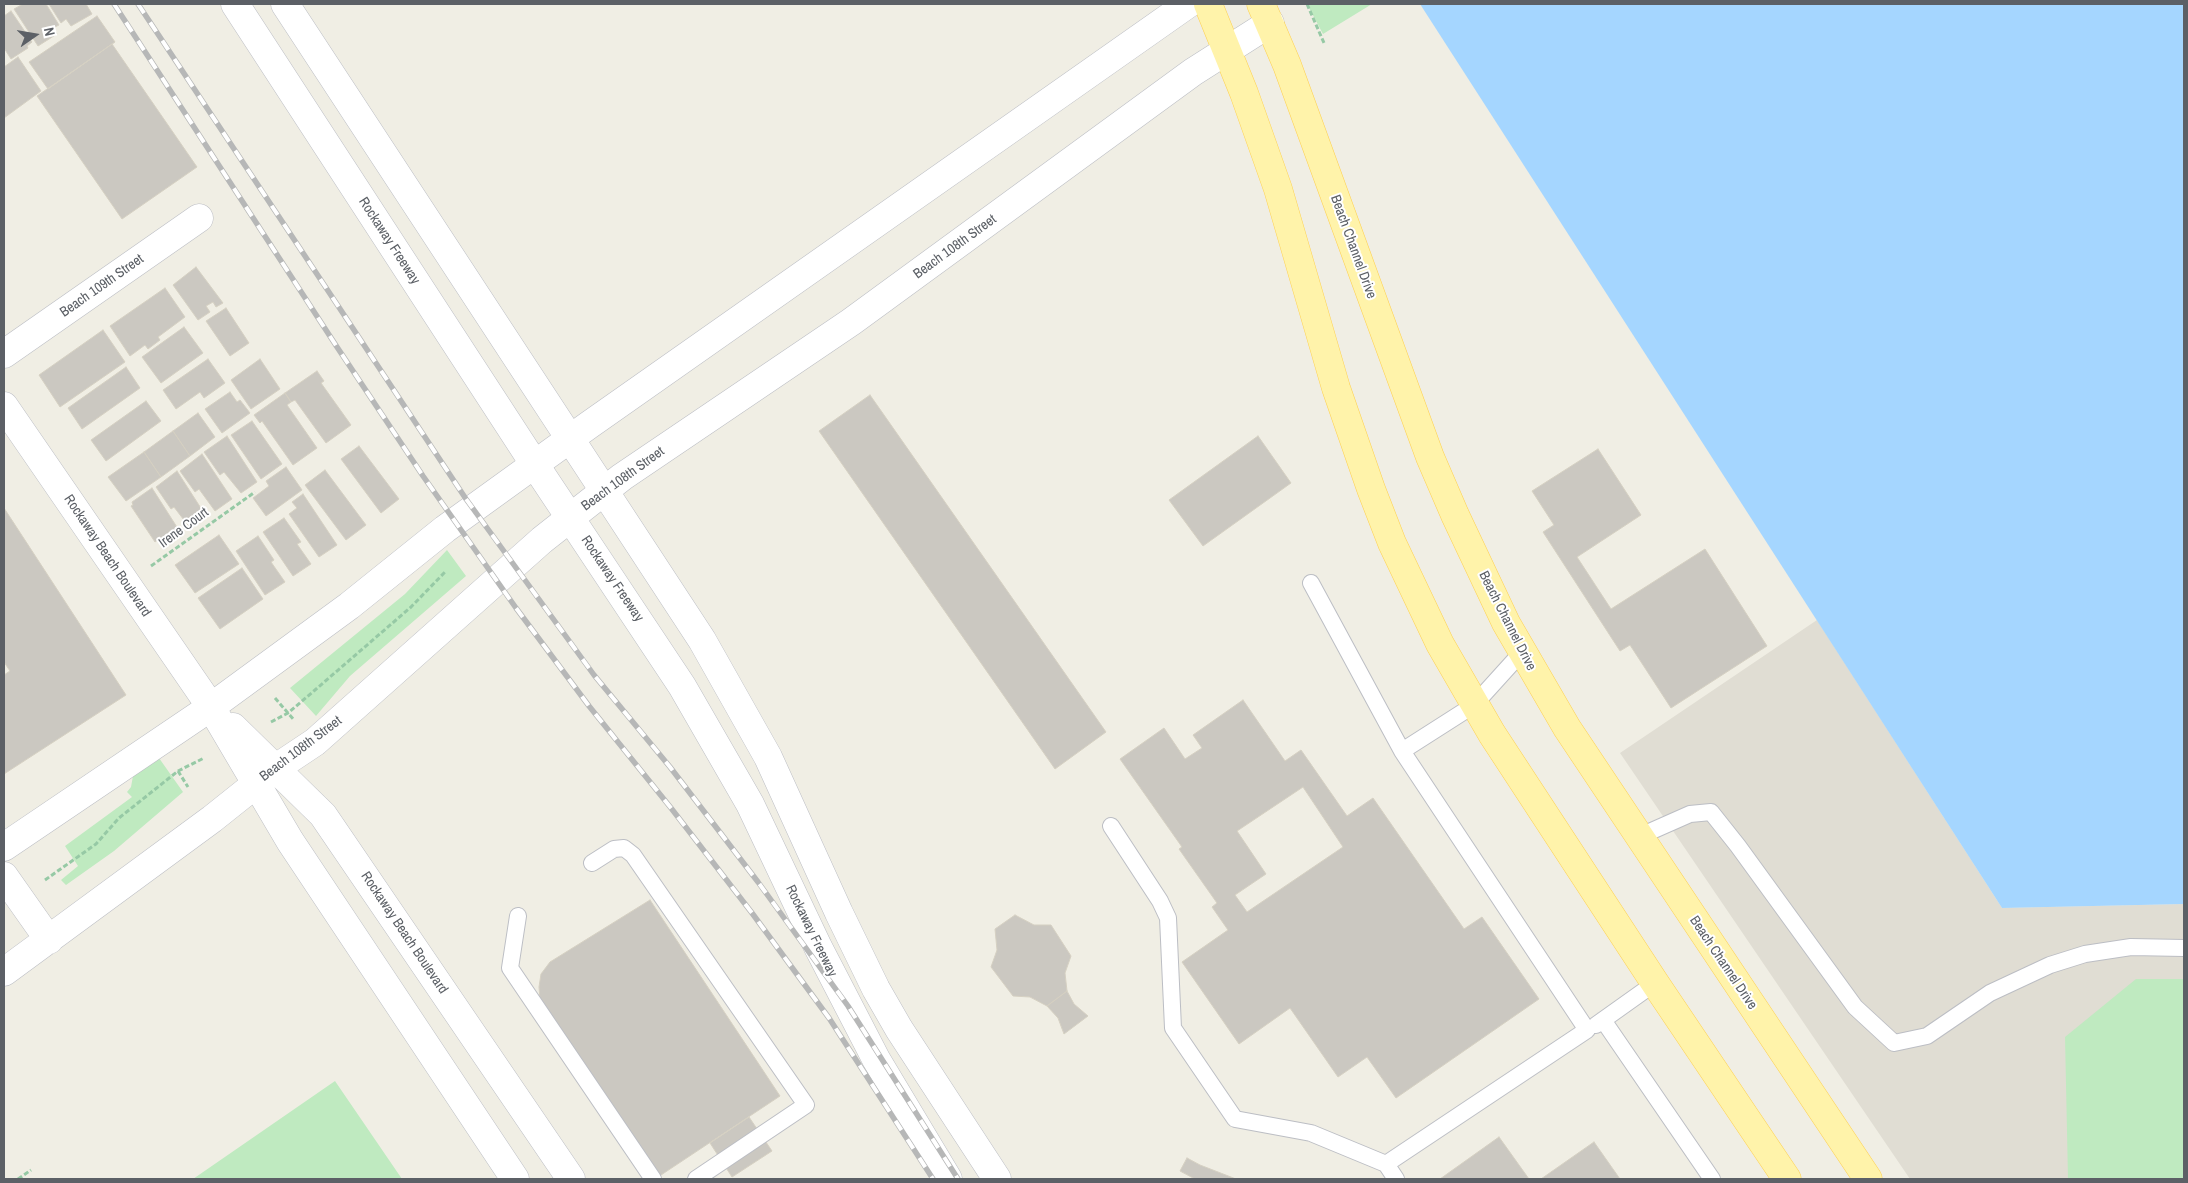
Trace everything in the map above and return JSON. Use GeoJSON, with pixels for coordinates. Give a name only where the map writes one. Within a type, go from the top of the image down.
{"type":"FeatureCollection","features":[{"type":"Feature","properties":{"kind":"main road"},"geometry":{"type":"LineString","coordinates":[[1208,4],[1228,51],[1278,189],[1336,388],[1371,489],[1418,598],[1474,705],[1655,983],[1787,1179]]}},
{"type":"Feature","properties":{"kind":"main road","name":"Beach Channel Drive"},"geometry":{"type":"LineString","coordinates":[[1266,13],[1291,74],[1430,457],[1480,570],[1522,652],[1567,728],[1638,837],[1868,1179]]}},
{"type":"Feature","properties":{"kind":"street","name":"Rockaway Freeway"},"geometry":{"type":"LineString","coordinates":[[234,4],[535,465],[682,686],[728,763],[826,963],[876,1059],[948,1179]]}},
{"type":"Feature","properties":{"kind":"street"},"geometry":{"type":"LineString","coordinates":[[285,4],[702,640],[748,719],[785,791],[839,913],[876,989],[899,1029],[996,1179]]}},
{"type":"Feature","properties":{"kind":"street"},"geometry":{"type":"LineString","coordinates":[[4,847],[211,707],[349,606],[445,529],[1188,4]]}},
{"type":"Feature","properties":{"kind":"street","name":"Beach 108th Street"},"geometry":{"type":"LineString","coordinates":[[4,972],[212,819],[265,776],[315,742],[542,540],[604,491],[851,322],[1193,72],[1228,51],[1266,13]]}},
{"type":"Feature","properties":{"kind":"street","name":"Beach 109th Street"},"geometry":{"type":"LineString","coordinates":[[4,354],[199,218]]}},
{"type":"Feature","properties":{"kind":"street","name":"Rockaway Beach Boulevard"},"geometry":{"type":"LineString","coordinates":[[4,406],[211,707],[265,776],[290,842],[515,1179]]}},
{"type":"Feature","properties":{"kind":"street","name":"Rockaway Beach Boulevard"},"geometry":{"type":"LineString","coordinates":[[265,776],[323,815],[570,1179]]}},
{"type":"Feature","properties":{"kind":"street"},"geometry":{"type":"LineString","coordinates":[[4,876],[49,940]]}},
{"type":"Feature","properties":{"kind":"lane"},"geometry":{"type":"LineString","coordinates":[[1311,583],[1402,751],[1588,1030]]}},
{"type":"Feature","properties":{"kind":"lane"},"geometry":{"type":"LineString","coordinates":[[1402,751],[1474,705],[1522,652]]}},
{"type":"Feature","properties":{"kind":"lane"},"geometry":{"type":"LineString","coordinates":[[1638,837],[1690,814],[1711,812],[1738,846],[1855,1007],[1894,1043],[1927,1036],[1990,993],[2050,964],[2085,954],[2131,947],[2184,948]]}},
{"type":"Feature","properties":{"kind":"lane"},"geometry":{"type":"LineString","coordinates":[[1110,826],[1160,901],[1168,918],[1173,1028],[1235,1119],[1312,1133],[1386,1164],[1396,1179]]}},
{"type":"Feature","properties":{"kind":"lane"},"geometry":{"type":"LineString","coordinates":[[592,864],[614,849],[624,848],[633,854],[806,1105],[696,1179]]}},
{"type":"Feature","properties":{"kind":"lane"},"geometry":{"type":"LineString","coordinates":[[518,916],[510,968],[653,1179]]}},
{"type":"Feature","properties":{"kind":"lane"},"geometry":{"type":"LineString","coordinates":[[1386,1164],[1603,1020],[1655,983]]}},
{"type":"Feature","properties":{"kind":"lane"},"geometry":{"type":"LineString","coordinates":[[1603,1020],[1712,1179]]}},
{"type":"Feature","properties":{"kind":"path"},"geometry":{"type":"LineString","coordinates":[[1307,4],[1324,43]]}},
{"type":"Feature","properties":{"kind":"path","name":"Irene Court"},"geometry":{"type":"LineString","coordinates":[[126,583],[255,492]]}},
{"type":"Feature","properties":{"kind":"path"},"geometry":{"type":"LineString","coordinates":[[19,898],[96,844],[119,818],[178,771],[288,713],[411,607],[450,568]]}},
{"type":"Feature","properties":{"kind":"path"},"geometry":{"type":"LineString","coordinates":[[275,698],[297,723]]}},
{"type":"Feature","properties":{"kind":"path"},"geometry":{"type":"LineString","coordinates":[[18,1179],[31,1170]]}},
{"type":"Feature","properties":{"kind":"shaded area"},"geometry":{"type":"Polygon","coordinates":[[[1817,620],[2002,908],[2184,904],[2184,1179],[1910,1179],[1620,753],[1817,620]]]}},
{"type":"Feature","properties":{"kind":"green space"},"geometry":{"type":"Polygon","coordinates":[[[1307,4],[1372,4],[1323,34],[1307,4]]]}},
{"type":"Feature","properties":{"kind":"green space"},"geometry":{"type":"Polygon","coordinates":[[[447,550],[466,576],[350,676],[316,716],[290,688],[405,594],[447,550]]]}},
{"type":"Feature","properties":{"kind":"green space"},"geometry":{"type":"Polygon","coordinates":[[[159,758],[183,792],[114,851],[66,885],[61,880],[78,866],[65,846],[132,797],[127,792],[131,787],[133,776],[159,758]]]}},
{"type":"Feature","properties":{"kind":"green space"},"geometry":{"type":"Polygon","coordinates":[[[2136,979],[2184,979],[2184,1179],[2068,1179],[2065,1037],[2136,979]]]}},
{"type":"Feature","properties":{"kind":"green space"},"geometry":{"type":"Polygon","coordinates":[[[335,1081],[402,1179],[193,1179],[335,1081]]]}},
{"type":"Feature","properties":{"kind":"water"},"geometry":{"type":"Polygon","coordinates":[[[1420,4],[2184,4],[2184,904],[2002,908],[1420,4]]]}},
{"type":"Feature","properties":{"kind":"building"},"geometry":{"type":"Polygon","coordinates":[[[23,4],[46,4],[59,25],[53,28],[57,34],[38,46],[14,9],[23,4]]]}},
{"type":"Feature","properties":{"kind":"building"},"geometry":{"type":"Polygon","coordinates":[[[49,4],[86,4],[92,14],[71,26],[66,19],[61,23],[49,4]]]}},
{"type":"Feature","properties":{"kind":"building"},"geometry":{"type":"Polygon","coordinates":[[[11,11],[32,42],[27,46],[28,48],[11,59],[4,48],[4,16],[11,11]]]}},
{"type":"Feature","properties":{"kind":"building"},"geometry":{"type":"Polygon","coordinates":[[[97,16],[115,42],[48,89],[29,62],[97,16]]]}},
{"type":"Feature","properties":{"kind":"building"},"geometry":{"type":"Polygon","coordinates":[[[112,44],[197,167],[122,219],[37,96],[112,44]]]}},
{"type":"Feature","properties":{"kind":"building"},"geometry":{"type":"Polygon","coordinates":[[[18,57],[41,91],[4,118],[4,67],[18,57]]]}},
{"type":"Feature","properties":{"kind":"building"},"geometry":{"type":"Polygon","coordinates":[[[196,267],[223,303],[216,307],[213,302],[206,306],[210,312],[198,320],[173,285],[196,267]]]}},
{"type":"Feature","properties":{"kind":"building"},"geometry":{"type":"Polygon","coordinates":[[[165,288],[185,317],[158,337],[160,340],[148,349],[145,345],[130,356],[110,326],[165,288]]]}},
{"type":"Feature","properties":{"kind":"building"},"geometry":{"type":"Polygon","coordinates":[[[226,308],[249,343],[230,356],[206,321],[226,308]]]}},
{"type":"Feature","properties":{"kind":"building"},"geometry":{"type":"Polygon","coordinates":[[[184,327],[203,353],[161,383],[142,357],[184,327]]]}},
{"type":"Feature","properties":{"kind":"building"},"geometry":{"type":"Polygon","coordinates":[[[103,330],[125,362],[60,407],[39,375],[103,330]]]}},
{"type":"Feature","properties":{"kind":"building"},"geometry":{"type":"Polygon","coordinates":[[[208,359],[225,383],[204,398],[200,392],[176,409],[163,390],[208,359]]]}},
{"type":"Feature","properties":{"kind":"building"},"geometry":{"type":"Polygon","coordinates":[[[260,359],[280,389],[251,409],[231,380],[260,359]]]}},
{"type":"Feature","properties":{"kind":"building"},"geometry":{"type":"Polygon","coordinates":[[[126,367],[140,388],[82,429],[68,408],[126,367]]]}},
{"type":"Feature","properties":{"kind":"building"},"geometry":{"type":"Polygon","coordinates":[[[317,371],[324,381],[321,383],[351,425],[326,443],[295,400],[291,402],[285,393],[317,371]]]}},
{"type":"Feature","properties":{"kind":"building"},"geometry":{"type":"Polygon","coordinates":[[[230,392],[237,402],[240,400],[250,413],[222,433],[205,409],[230,392]]]}},
{"type":"Feature","properties":{"kind":"building"},"geometry":{"type":"Polygon","coordinates":[[[285,393],[291,402],[287,405],[317,448],[293,465],[262,421],[260,423],[254,415],[285,393]]]}},
{"type":"Feature","properties":{"kind":"building"},"geometry":{"type":"Polygon","coordinates":[[[870,395],[1106,732],[1055,769],[819,431],[870,395]]]}},
{"type":"Feature","properties":{"kind":"building"},"geometry":{"type":"Polygon","coordinates":[[[146,401],[161,421],[106,461],[91,440],[146,401]]]}},
{"type":"Feature","properties":{"kind":"building"},"geometry":{"type":"Polygon","coordinates":[[[198,413],[215,437],[190,456],[173,431],[198,413]]]}},
{"type":"Feature","properties":{"kind":"building"},"geometry":{"type":"Polygon","coordinates":[[[252,421],[282,464],[261,479],[231,435],[252,421]]]}},
{"type":"Feature","properties":{"kind":"building"},"geometry":{"type":"Polygon","coordinates":[[[173,431],[190,456],[161,477],[144,452],[173,431]]]}},
{"type":"Feature","properties":{"kind":"building"},"geometry":{"type":"Polygon","coordinates":[[[227,436],[257,482],[241,493],[224,472],[220,475],[204,452],[227,436]]]}},
{"type":"Feature","properties":{"kind":"building"},"geometry":{"type":"Polygon","coordinates":[[[1258,436],[1291,483],[1203,546],[1169,500],[1258,436]]]}},
{"type":"Feature","properties":{"kind":"building"},"geometry":{"type":"Polygon","coordinates":[[[359,446],[399,499],[381,513],[341,459],[359,446]]]}},
{"type":"Feature","properties":{"kind":"building"},"geometry":{"type":"Polygon","coordinates":[[[1598,449],[1641,515],[1577,557],[1611,609],[1705,549],[1767,646],[1671,708],[1630,645],[1620,651],[1543,532],[1554,525],[1532,491],[1598,449]]]}},
{"type":"Feature","properties":{"kind":"building"},"geometry":{"type":"Polygon","coordinates":[[[144,452],[161,477],[126,501],[108,477],[144,452]]]}},
{"type":"Feature","properties":{"kind":"building"},"geometry":{"type":"Polygon","coordinates":[[[202,454],[232,499],[215,511],[199,489],[195,492],[180,471],[202,454]]]}},
{"type":"Feature","properties":{"kind":"building"},"geometry":{"type":"Polygon","coordinates":[[[286,467],[302,490],[266,516],[253,498],[269,486],[266,481],[286,467]]]}},
{"type":"Feature","properties":{"kind":"building"},"geometry":{"type":"Polygon","coordinates":[[[325,470],[366,525],[346,540],[305,485],[325,470]]]}},
{"type":"Feature","properties":{"kind":"building"},"geometry":{"type":"Polygon","coordinates":[[[177,471],[206,516],[190,528],[174,507],[171,509],[156,487],[177,471]]]}},
{"type":"Feature","properties":{"kind":"building"},"geometry":{"type":"Polygon","coordinates":[[[152,488],[182,535],[165,546],[160,538],[155,542],[131,506],[133,505],[132,502],[152,488]]]}},
{"type":"Feature","properties":{"kind":"building"},"geometry":{"type":"Polygon","coordinates":[[[303,494],[337,545],[319,557],[289,514],[297,508],[292,502],[303,494]]]}},
{"type":"Feature","properties":{"kind":"building"},"geometry":{"type":"Polygon","coordinates":[[[4,508],[126,695],[4,774],[4,675],[10,671],[4,662],[4,508]]]}},
{"type":"Feature","properties":{"kind":"building"},"geometry":{"type":"Polygon","coordinates":[[[284,518],[301,542],[297,544],[311,564],[293,576],[263,532],[284,518]]]}},
{"type":"Feature","properties":{"kind":"building"},"geometry":{"type":"Polygon","coordinates":[[[219,535],[239,564],[195,593],[175,565],[219,535]]]}},
{"type":"Feature","properties":{"kind":"building"},"geometry":{"type":"Polygon","coordinates":[[[258,536],[274,560],[271,562],[285,582],[265,595],[236,551],[258,536]]]}},
{"type":"Feature","properties":{"kind":"building"},"geometry":{"type":"Polygon","coordinates":[[[242,568],[263,599],[220,629],[198,598],[242,568]]]}},
{"type":"Feature","properties":{"kind":"building"},"geometry":{"type":"Polygon","coordinates":[[[1243,700],[1285,761],[1301,750],[1347,816],[1373,798],[1464,929],[1482,917],[1539,999],[1396,1098],[1367,1057],[1338,1077],[1290,1008],[1239,1044],[1182,962],[1228,930],[1212,907],[1217,903],[1179,849],[1182,847],[1120,759],[1164,728],[1185,759],[1202,748],[1193,735],[1243,700]],[[1303,787],[1237,831],[1266,874],[1235,895],[1247,912],[1343,847],[1303,787]]]}},
{"type":"Feature","properties":{"kind":"building"},"geometry":{"type":"Polygon","coordinates":[[[650,900],[780,1096],[658,1177],[540,1000],[539,987],[541,974],[550,962],[650,900]]]}},
{"type":"Feature","properties":{"kind":"building"},"geometry":{"type":"Polygon","coordinates":[[[1015,915],[1034,925],[1051,925],[1071,956],[1065,973],[1067,991],[1047,1006],[1030,997],[1013,996],[991,967],[997,950],[995,929],[1015,915]]]}},
{"type":"Feature","properties":{"kind":"building"},"geometry":{"type":"Polygon","coordinates":[[[1067,991],[1074,1004],[1088,1016],[1064,1034],[1058,1018],[1047,1006],[1067,991]]]}},
{"type":"Feature","properties":{"kind":"building"},"geometry":{"type":"Polygon","coordinates":[[[749,1117],[772,1151],[732,1177],[710,1143],[749,1117]]]}},
{"type":"Feature","properties":{"kind":"building"},"geometry":{"type":"Polygon","coordinates":[[[1499,1137],[1529,1179],[1440,1179],[1499,1137]]]}},
{"type":"Feature","properties":{"kind":"building"},"geometry":{"type":"Polygon","coordinates":[[[1594,1142],[1620,1179],[1541,1179],[1594,1142]]]}},
{"type":"Feature","properties":{"kind":"building"},"geometry":{"type":"Polygon","coordinates":[[[1187,1158],[1236,1179],[1195,1179],[1180,1171],[1187,1158]]]}},
{"type":"Feature","properties":{"kind":"railway"},"geometry":{"type":"LineString","coordinates":[[114,4],[423,476],[516,608],[589,706],[752,913],[829,1018],[933,1179]]}},
{"type":"Feature","properties":{"kind":"railway"},"geometry":{"type":"LineString","coordinates":[[138,4],[466,499],[594,675],[670,767],[758,882],[848,1006],[958,1179]]}}]}
